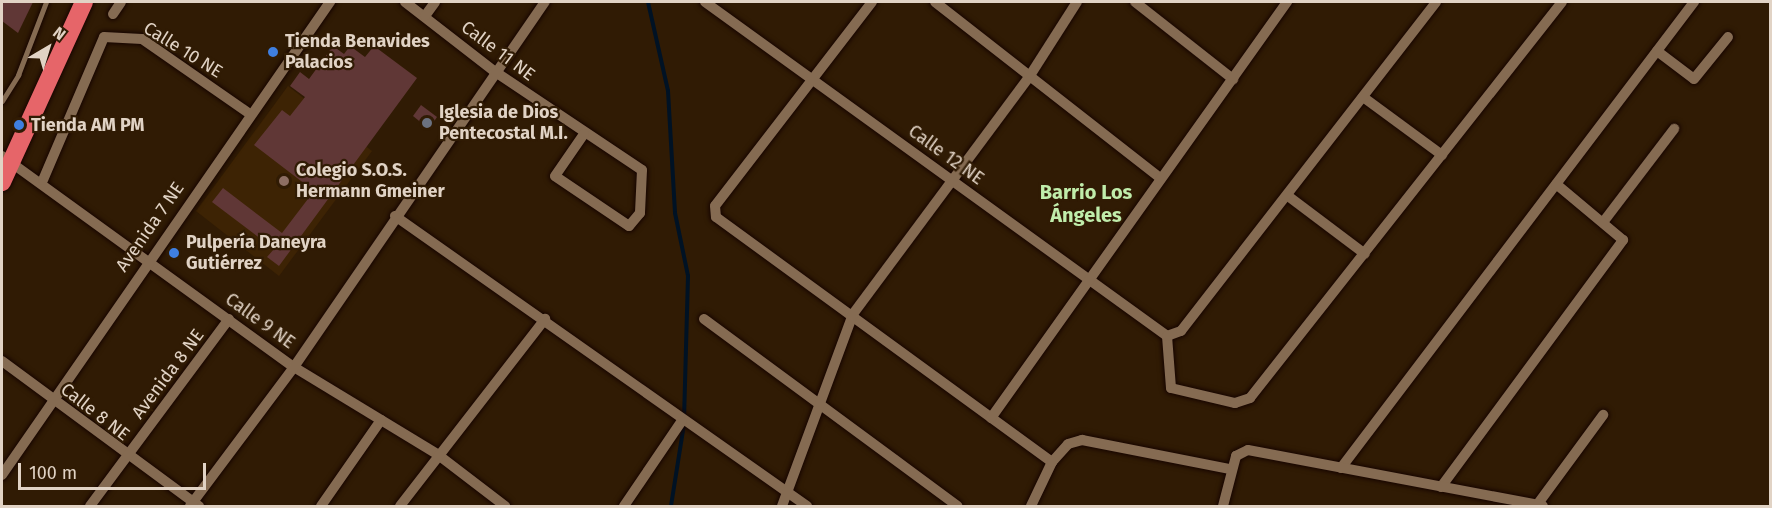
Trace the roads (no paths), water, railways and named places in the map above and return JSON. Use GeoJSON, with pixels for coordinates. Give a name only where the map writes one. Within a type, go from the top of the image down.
{"type":"FeatureCollection","features":[{"type":"Feature","properties":{"kind":"highway"},"geometry":{"type":"LineString","coordinates":[[2,182],[6,159],[83,2]]}},
{"type":"Feature","properties":{"kind":"street"},"geometry":{"type":"LineString","coordinates":[[113,14],[121,2]]}},
{"type":"Feature","properties":{"kind":"street","name":"Avenida 7 NE"},"geometry":{"type":"LineString","coordinates":[[2,475],[148,256],[330,2]]}},
{"type":"Feature","properties":{"kind":"street","name":"Calle 11 NE"},"geometry":{"type":"LineString","coordinates":[[405,2],[494,71],[584,134],[642,170],[640,213],[629,226],[555,176],[584,134]]}},
{"type":"Feature","properties":{"kind":"street"},"geometry":{"type":"LineString","coordinates":[[425,16],[435,2]]}},
{"type":"Feature","properties":{"kind":"street"},"geometry":{"type":"LineString","coordinates":[[194,505],[294,366],[494,71],[545,2]]}},
{"type":"Feature","properties":{"kind":"street","name":"Calle 12 NE"},"geometry":{"type":"LineString","coordinates":[[705,2],[816,80],[1167,336]]}},
{"type":"Feature","properties":{"kind":"street"},"geometry":{"type":"LineString","coordinates":[[872,2],[816,80],[715,212],[1053,462]]}},
{"type":"Feature","properties":{"kind":"street"},"geometry":{"type":"LineString","coordinates":[[935,2],[1160,178]]}},
{"type":"Feature","properties":{"kind":"street"},"geometry":{"type":"LineString","coordinates":[[782,507],[853,314],[1029,77],[1077,2]]}},
{"type":"Feature","properties":{"kind":"street"},"geometry":{"type":"LineString","coordinates":[[1135,2],[1233,79]]}},
{"type":"Feature","properties":{"kind":"street"},"geometry":{"type":"LineString","coordinates":[[991,418],[1287,2]]}},
{"type":"Feature","properties":{"kind":"street"},"geometry":{"type":"LineString","coordinates":[[1436,2],[1288,196],[1181,331],[1167,336],[1171,388],[1235,403],[1250,398],[1562,2]]}},
{"type":"Feature","properties":{"kind":"street"},"geometry":{"type":"LineString","coordinates":[[1341,468],[1694,2]]}},
{"type":"Feature","properties":{"kind":"street","name":"Calle 10 NE"},"geometry":{"type":"LineString","coordinates":[[43,180],[104,37],[142,39],[250,114]]}},
{"type":"Feature","properties":{"kind":"street"},"geometry":{"type":"LineString","coordinates":[[1657,51],[1694,79],[1728,38]]}},
{"type":"Feature","properties":{"kind":"street"},"geometry":{"type":"LineString","coordinates":[[1363,97],[1442,155]]}},
{"type":"Feature","properties":{"kind":"street"},"geometry":{"type":"LineString","coordinates":[[1604,221],[1674,129]]}},
{"type":"Feature","properties":{"kind":"street","name":"Calle 9 NE"},"geometry":{"type":"LineString","coordinates":[[6,159],[43,180],[294,366],[437,454],[505,507]]}},
{"type":"Feature","properties":{"kind":"street"},"geometry":{"type":"LineString","coordinates":[[1441,487],[1621,246],[1621,234],[1556,184]]}},
{"type":"Feature","properties":{"kind":"street"},"geometry":{"type":"LineString","coordinates":[[1288,196],[1365,254]]}},
{"type":"Feature","properties":{"kind":"street"},"geometry":{"type":"LineString","coordinates":[[395,216],[545,319],[681,422],[807,507]]}},
{"type":"Feature","properties":{"kind":"street"},"geometry":{"type":"LineString","coordinates":[[400,507],[437,454],[545,319]]}},
{"type":"Feature","properties":{"kind":"street"},"geometry":{"type":"LineString","coordinates":[[704,319],[958,507]]}},
{"type":"Feature","properties":{"kind":"street","name":"Avenida 8 NE"},"geometry":{"type":"LineString","coordinates":[[90,507],[229,320]]}},
{"type":"Feature","properties":{"kind":"street","name":"Calle 8 NE"},"geometry":{"type":"LineString","coordinates":[[2,361],[126,457],[194,505]]}},
{"type":"Feature","properties":{"kind":"street"},"geometry":{"type":"LineString","coordinates":[[1223,507],[1230,469],[1236,456],[1248,450],[1540,506],[1603,415]]}},
{"type":"Feature","properties":{"kind":"street"},"geometry":{"type":"LineString","coordinates":[[321,507],[381,420]]}},
{"type":"Feature","properties":{"kind":"street"},"geometry":{"type":"LineString","coordinates":[[624,507],[681,422]]}},
{"type":"Feature","properties":{"kind":"street"},"geometry":{"type":"LineString","coordinates":[[1031,507],[1053,462],[1068,444],[1082,440],[1230,469]]}},
{"type":"Feature","properties":{"kind":"lane"},"geometry":{"type":"LineString","coordinates":[[2,100],[18,75],[46,2]]}},
{"type":"Feature","properties":{"kind":"waterway"},"geometry":{"type":"LineString","coordinates":[[648,2],[668,91],[675,213],[688,276],[684,417]]}},
{"type":"Feature","properties":{"kind":"waterway"},"geometry":{"type":"LineString","coordinates":[[671,506],[684,424]]}},
{"type":"Feature","properties":{"kind":"place","name":"Tienda Benavides Palacios"},"geometry":{"type":"Point","coordinates":[273,52]}},
{"type":"Feature","properties":{"kind":"place","name":"Iglesia de Dios Pentecostal M.I."},"geometry":{"type":"Point","coordinates":[427,123]}},
{"type":"Feature","properties":{"kind":"place","name":"Tienda AM PM"},"geometry":{"type":"Point","coordinates":[19,125]}},
{"type":"Feature","properties":{"kind":"place","name":"Colegio S.O.S. Hermann Gmeiner"},"geometry":{"type":"Point","coordinates":[284,181]}},
{"type":"Feature","properties":{"kind":"place","name":"Pulpería Daneyra Gutiérrez"},"geometry":{"type":"Point","coordinates":[174,253]}},
{"type":"Feature","properties":{"kind":"district","name":"Barrio Los Ángeles"},"geometry":{"type":"Point","coordinates":[1086,204]}}]}
